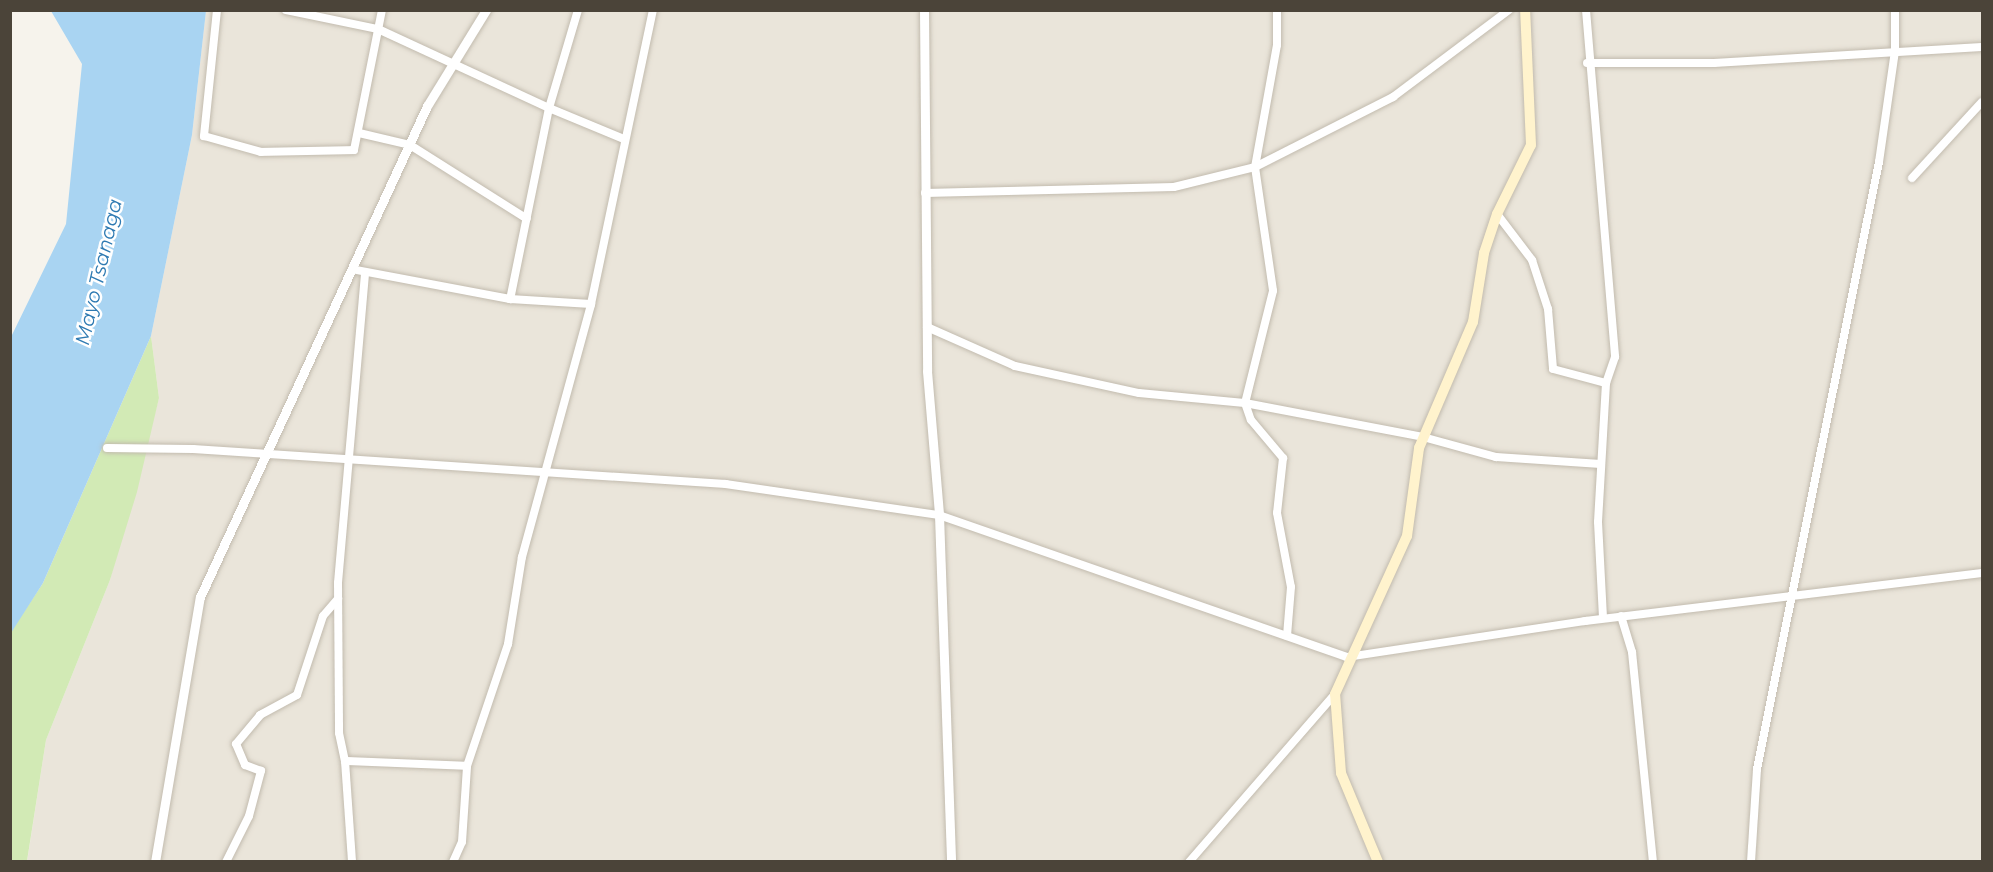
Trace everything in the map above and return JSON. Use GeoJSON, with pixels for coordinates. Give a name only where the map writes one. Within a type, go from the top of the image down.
{"type":"FeatureCollection","features":[{"type":"Feature","properties":{"kind":"main road"},"geometry":{"type":"LineString","coordinates":[[1378,861],[1341,773],[1335,694],[1347,657],[1407,536],[1414,468],[1423,436],[1473,322],[1484,253],[1497,214],[1531,146],[1525,10]]}},
{"type":"Feature","properties":{"kind":"street"},"geometry":{"type":"LineString","coordinates":[[217,10],[204,136],[261,152],[347,152],[354,150],[382,10]]}},
{"type":"Feature","properties":{"kind":"street"},"geometry":{"type":"LineString","coordinates":[[286,10],[378,29],[549,108],[624,139]]}},
{"type":"Feature","properties":{"kind":"street"},"geometry":{"type":"LineString","coordinates":[[155,861],[196,613],[356,270],[427,106],[457,64],[486,10]]}},
{"type":"Feature","properties":{"kind":"street"},"geometry":{"type":"LineString","coordinates":[[510,299],[549,108],[578,10]]}},
{"type":"Feature","properties":{"kind":"street"},"geometry":{"type":"LineString","coordinates":[[453,861],[462,842],[467,766],[508,644],[522,557],[546,476],[591,304],[653,10]]}},
{"type":"Feature","properties":{"kind":"street"},"geometry":{"type":"LineString","coordinates":[[924,10],[927,327],[939,515],[951,861]]}},
{"type":"Feature","properties":{"kind":"street"},"geometry":{"type":"LineString","coordinates":[[1277,10],[1277,45],[1255,168],[1273,291],[1245,403],[1251,420],[1283,458],[1277,513],[1291,587],[1287,636]]}},
{"type":"Feature","properties":{"kind":"street"},"geometry":{"type":"LineString","coordinates":[[925,193],[1174,187],[1255,168],[1393,96],[1509,10]]}},
{"type":"Feature","properties":{"kind":"street"},"geometry":{"type":"LineString","coordinates":[[1586,10],[1587,63],[1615,357],[1606,383],[1601,464],[1603,618]]}},
{"type":"Feature","properties":{"kind":"street"},"geometry":{"type":"LineString","coordinates":[[1751,861],[1757,769],[1879,162],[1895,51],[1895,10]]}},
{"type":"Feature","properties":{"kind":"street"},"geometry":{"type":"LineString","coordinates":[[1587,63],[1714,63],[1983,47]]}},
{"type":"Feature","properties":{"kind":"street"},"geometry":{"type":"LineString","coordinates":[[1912,178],[1983,102]]}},
{"type":"Feature","properties":{"kind":"street"},"geometry":{"type":"LineString","coordinates":[[359,133],[410,146],[527,219]]}},
{"type":"Feature","properties":{"kind":"street"},"geometry":{"type":"LineString","coordinates":[[1497,214],[1532,260],[1548,309],[1553,369],[1606,383]]}},
{"type":"Feature","properties":{"kind":"street"},"geometry":{"type":"LineString","coordinates":[[356,270],[365,274],[510,299],[591,304]]}},
{"type":"Feature","properties":{"kind":"street"},"geometry":{"type":"LineString","coordinates":[[352,861],[345,761],[338,726],[338,599],[365,274]]}},
{"type":"Feature","properties":{"kind":"street"},"geometry":{"type":"LineString","coordinates":[[927,327],[1015,366],[1139,393],[1245,403],[1423,436],[1496,457],[1601,464]]}},
{"type":"Feature","properties":{"kind":"street"},"geometry":{"type":"LineString","coordinates":[[107,448],[270,455],[546,476],[726,484],[939,515],[1347,657],[1603,618],[1983,573]]}},
{"type":"Feature","properties":{"kind":"street"},"geometry":{"type":"LineString","coordinates":[[226,861],[249,816],[261,771],[245,765],[236,744],[260,715],[297,695],[323,616],[338,599]]}},
{"type":"Feature","properties":{"kind":"street"},"geometry":{"type":"LineString","coordinates":[[1621,616],[1632,652],[1653,861]]}},
{"type":"Feature","properties":{"kind":"street"},"geometry":{"type":"LineString","coordinates":[[1189,861],[1335,694]]}},
{"type":"Feature","properties":{"kind":"street"},"geometry":{"type":"LineString","coordinates":[[345,761],[467,766]]}},
{"type":"Feature","properties":{"kind":"shaded area"},"geometry":{"type":"Polygon","coordinates":[[[206,11],[1982,11],[1982,861],[27,862],[46,740],[110,580],[159,398],[151,336],[192,135],[206,11]]]}},
{"type":"Feature","properties":{"kind":"green space"},"geometry":{"type":"Polygon","coordinates":[[[151,336],[159,398],[137,492],[110,580],[46,740],[27,861],[11,861],[10,633],[43,583],[151,336]]]}},
{"type":"Feature","properties":{"kind":"water","name":"Mayo Tsanaga"},"geometry":{"type":"Polygon","coordinates":[[[51,11],[206,11],[192,135],[151,336],[43,583],[11,633],[11,337],[66,224],[82,64],[51,11]]]}}]}
